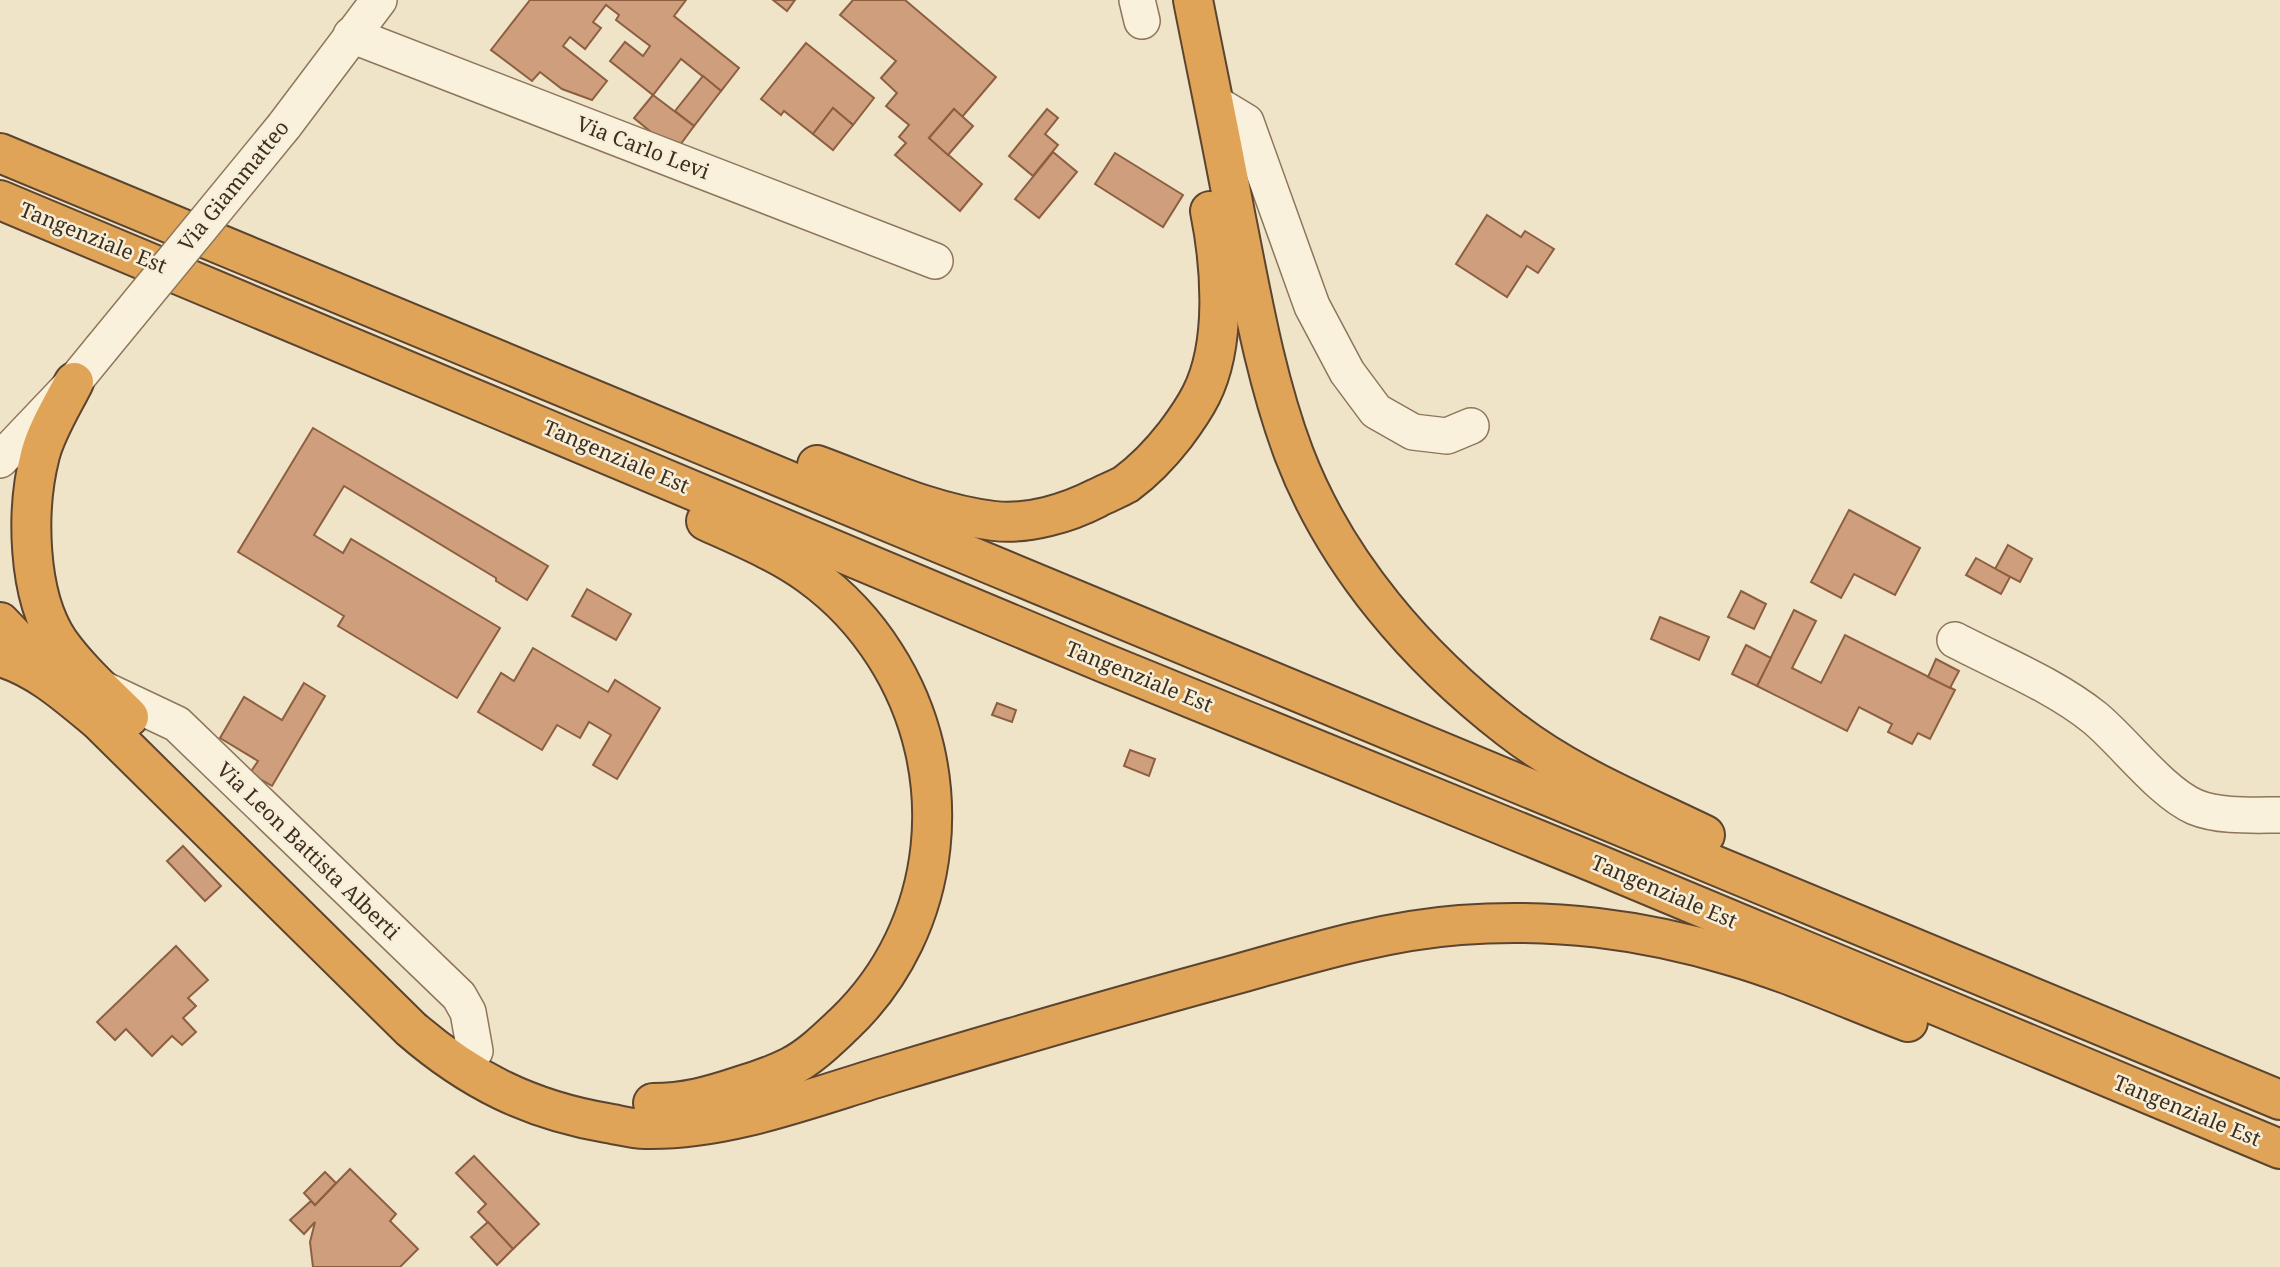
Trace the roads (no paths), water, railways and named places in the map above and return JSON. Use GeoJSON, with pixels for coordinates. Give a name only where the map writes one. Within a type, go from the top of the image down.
{"type":"FeatureCollection","features":[{"type":"Feature","properties":{"kind":"highway"},"geometry":{"type":"LineString","coordinates":[[1193,0],[1262,344],[1294,454],[1316,502],[1345,553],[1374,595],[1402,631],[1511,730],[1578,773],[1799,881],[1823,910]]}},
{"type":"Feature","properties":{"kind":"highway"},"geometry":{"type":"LineString","coordinates":[[662,428],[711,427],[926,505],[997,522],[1028,519],[1072,509],[1125,484],[1159,456],[1202,393],[1216,350],[1219,316],[1216,240],[1149,7]]}},
{"type":"Feature","properties":{"kind":"highway","name":"Tangenziale Est"},"geometry":{"type":"LineString","coordinates":[[0,153],[2280,1100]]}},
{"type":"Feature","properties":{"kind":"highway","name":"Tangenziale Est"},"geometry":{"type":"LineString","coordinates":[[0,200],[514,413],[1102,662],[1595,863],[2280,1149]]}},
{"type":"Feature","properties":{"kind":"highway"},"geometry":{"type":"LineString","coordinates":[[74,382],[40,452],[32,489],[33,555],[46,617],[88,694],[99,721],[411,1029],[438,1052],[501,1091],[539,1106],[576,1118],[643,1130],[739,1119],[1082,1017],[1345,945],[1404,932],[1459,925],[1531,922],[1594,926],[1671,939],[1735,957],[2108,1098],[2175,1106]]}},
{"type":"Feature","properties":{"kind":"highway"},"geometry":{"type":"LineString","coordinates":[[0,622],[88,694],[436,1022],[499,1065],[569,1092],[602,1100],[641,1103],[680,1103],[723,1092],[791,1066],[821,1046],[875,992],[915,916],[926,874],[933,800],[919,724],[904,687],[863,625],[838,598],[809,574],[769,551],[542,442],[514,413]]}},
{"type":"Feature","properties":{"kind":"highway"},"geometry":{"type":"LineString","coordinates":[[0,657],[88,694]]}},
{"type":"Feature","properties":{"kind":"street","name":"Via Giammatteo"},"geometry":{"type":"LineString","coordinates":[[0,460],[74,382],[284,126],[379,0]]}},
{"type":"Feature","properties":{"kind":"street","name":"Via Carlo Levi"},"geometry":{"type":"LineString","coordinates":[[351,35],[935,261]]}},
{"type":"Feature","properties":{"kind":"street"},"geometry":{"type":"LineString","coordinates":[[1213,102],[1246,122],[1312,306],[1347,372],[1376,411],[1413,432],[1447,436],[1471,426]]}},
{"type":"Feature","properties":{"kind":"street"},"geometry":{"type":"LineString","coordinates":[[1955,640],[2049,688],[2094,717],[2175,794],[2196,807],[2235,815],[2280,815]]}}]}
